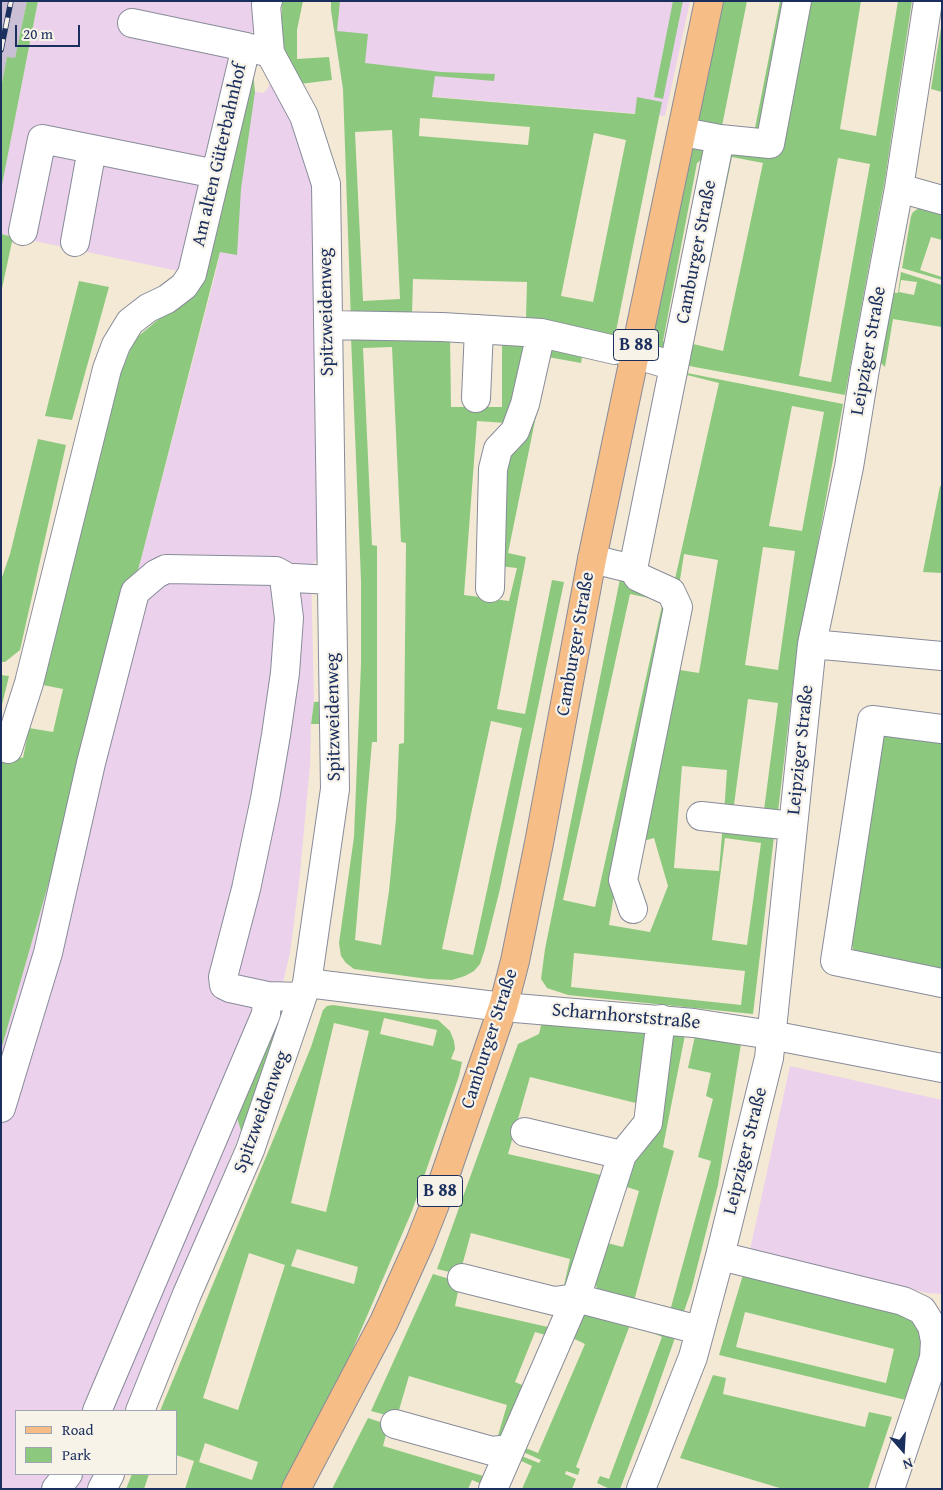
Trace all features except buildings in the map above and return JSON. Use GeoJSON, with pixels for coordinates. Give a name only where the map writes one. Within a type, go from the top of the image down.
{"type":"FeatureCollection","features":[{"type":"Feature","properties":{"kind":"main road","name":"Camburger Straße"},"geometry":{"type":"LineString","coordinates":[[296,1489],[384,1322],[420,1242],[437,1200],[503,1007],[515,961],[538,851],[592,559],[624,352],[683,132],[709,1]]}},
{"type":"Feature","properties":{"kind":"street"},"geometry":{"type":"LineString","coordinates":[[683,132],[720,139],[770,144],[797,1]]}},
{"type":"Feature","properties":{"kind":"street","name":"Leipziger Straße"},"geometry":{"type":"LineString","coordinates":[[641,1489],[693,1357],[769,1058],[812,644],[849,467],[899,188],[928,1]]}},
{"type":"Feature","properties":{"kind":"street","name":"Spitzweidenweg"},"geometry":{"type":"LineString","coordinates":[[140,1410],[250,1150],[305,990],[335,789],[326,184],[304,116],[258,50],[260,3]]}},
{"type":"Feature","properties":{"kind":"street"},"geometry":{"type":"LineString","coordinates":[[132,24],[258,50]]}},
{"type":"Feature","properties":{"kind":"street","name":"Am alten Güterbahnhof"},"geometry":{"type":"LineString","coordinates":[[8,749],[28,684],[107,369],[116,345],[130,322],[148,308],[167,299],[184,286],[192,274],[216,174],[258,50]]}},
{"type":"Feature","properties":{"kind":"street"},"geometry":{"type":"LineString","coordinates":[[23,231],[42,139],[216,174]]}},
{"type":"Feature","properties":{"kind":"street","name":"Camburger Straße"},"geometry":{"type":"LineString","coordinates":[[592,559],[633,569],[720,139]]}},
{"type":"Feature","properties":{"kind":"street"},"geometry":{"type":"LineString","coordinates":[[76,242],[92,149]]}},
{"type":"Feature","properties":{"kind":"street"},"geometry":{"type":"LineString","coordinates":[[899,188],[942,200]]}},
{"type":"Feature","properties":{"kind":"street"},"geometry":{"type":"LineString","coordinates":[[328,325],[479,328],[541,333],[624,352],[674,366]]}},
{"type":"Feature","properties":{"kind":"street"},"geometry":{"type":"LineString","coordinates":[[476,398],[479,328]]}},
{"type":"Feature","properties":{"kind":"street"},"geometry":{"type":"LineString","coordinates":[[490,588],[493,469],[498,449],[515,431],[519,422],[525,404],[541,333]]}},
{"type":"Feature","properties":{"kind":"street"},"geometry":{"type":"LineString","coordinates":[[1,1108],[48,953],[91,763],[136,592],[156,574],[166,569],[276,571],[285,576],[287,580],[294,578],[332,580]]}},
{"type":"Feature","properties":{"kind":"street"},"geometry":{"type":"LineString","coordinates":[[633,569],[638,577],[671,592],[678,607],[623,880],[633,908]]}},
{"type":"Feature","properties":{"kind":"street","name":"Scharnhorststraße"},"geometry":{"type":"LineString","coordinates":[[287,580],[285,586],[289,618],[285,673],[276,735],[264,808],[246,889],[223,977],[224,984],[230,988],[267,996],[305,990],[661,1019],[771,1035],[942,1068]]}},
{"type":"Feature","properties":{"kind":"street"},"geometry":{"type":"LineString","coordinates":[[812,644],[942,656]]}},
{"type":"Feature","properties":{"kind":"street"},"geometry":{"type":"LineString","coordinates":[[942,730],[872,720],[835,961],[942,983]]}},
{"type":"Feature","properties":{"kind":"street"},"geometry":{"type":"LineString","coordinates":[[701,816],[793,826]]}},
{"type":"Feature","properties":{"kind":"street"},"geometry":{"type":"LineString","coordinates":[[97,1410],[266,1014],[267,996]]}},
{"type":"Feature","properties":{"kind":"street"},"geometry":{"type":"LineString","coordinates":[[493,1489],[576,1298],[622,1155],[648,1123],[661,1019]]}},
{"type":"Feature","properties":{"kind":"street"},"geometry":{"type":"LineString","coordinates":[[525,1132],[622,1155]]}},
{"type":"Feature","properties":{"kind":"street"},"geometry":{"type":"LineString","coordinates":[[720,1256],[903,1301],[922,1310],[932,1326],[935,1340],[934,1358],[890,1489]]}},
{"type":"Feature","properties":{"kind":"street"},"geometry":{"type":"LineString","coordinates":[[462,1278],[554,1301],[576,1298],[699,1330]]}},
{"type":"Feature","properties":{"kind":"street"},"geometry":{"type":"LineString","coordinates":[[395,1424],[492,1451],[510,1449]]}},
{"type":"Feature","properties":{"kind":"street"},"geometry":{"type":"LineString","coordinates":[[56,1489],[67,1475]]}},
{"type":"Feature","properties":{"kind":"street"},"geometry":{"type":"LineString","coordinates":[[102,1489],[109,1475]]}},
{"type":"Feature","properties":{"kind":"shaded area"},"geometry":{"type":"Polygon","coordinates":[[[1,1],[27,1],[15,59],[7,58],[1,88],[1,1]]]}},
{"type":"Feature","properties":{"kind":"shaded area"},"geometry":{"type":"Polygon","coordinates":[[[38,1],[259,1],[259,22],[251,34],[243,38],[235,59],[183,272],[1,234],[1,190],[38,1]]]}},
{"type":"Feature","properties":{"kind":"shaded area"},"geometry":{"type":"Polygon","coordinates":[[[331,1],[690,1],[665,116],[343,89],[331,1]]]}},
{"type":"Feature","properties":{"kind":"shaded area"},"geometry":{"type":"Polygon","coordinates":[[[274,79],[291,113],[314,183],[325,549],[311,567],[314,702],[299,883],[290,953],[274,1020],[236,1114],[241,1131],[124,1410],[15,1410],[15,1475],[96,1475],[89,1489],[1,1489],[1,1050],[141,559],[214,279],[236,182],[249,91],[264,93],[274,79]]]}},
{"type":"Feature","properties":{"kind":"shaded area"},"geometry":{"type":"Polygon","coordinates":[[[790,1066],[942,1100],[942,1294],[928,1293],[750,1250],[790,1066]]]}},
{"type":"Feature","properties":{"kind":"green space"},"geometry":{"type":"Polygon","coordinates":[[[27,1],[38,1],[1,190],[1,88],[7,57],[15,58],[27,1]]]}},
{"type":"Feature","properties":{"kind":"green space"},"geometry":{"type":"Polygon","coordinates":[[[282,1],[303,1],[297,30],[297,59],[329,57],[332,80],[300,84],[285,52],[282,33],[282,1]]]}},
{"type":"Feature","properties":{"kind":"green space"},"geometry":{"type":"Polygon","coordinates":[[[331,1],[340,1],[337,31],[368,34],[365,63],[441,72],[495,74],[494,81],[435,76],[432,97],[635,114],[637,97],[662,102],[614,341],[351,321],[343,89],[331,1]],[[420,118],[419,136],[528,145],[530,127],[420,118]],[[392,130],[355,132],[363,301],[400,299],[392,130]],[[594,133],[561,296],[593,302],[626,140],[594,133]],[[413,279],[412,314],[526,318],[527,282],[413,279]]]}},
{"type":"Feature","properties":{"kind":"green space"},"geometry":{"type":"Polygon","coordinates":[[[673,1],[683,1],[663,99],[654,97],[673,1]]]}},
{"type":"Feature","properties":{"kind":"green space"},"geometry":{"type":"Polygon","coordinates":[[[720,1],[747,1],[721,131],[753,138],[780,1],[793,1],[768,126],[766,133],[761,138],[754,140],[699,131],[695,124],[720,1]]]}},
{"type":"Feature","properties":{"kind":"green space"},"geometry":{"type":"Polygon","coordinates":[[[804,1],[861,1],[840,129],[876,136],[898,1],[912,1],[885,179],[845,395],[684,365],[727,150],[768,153],[804,1]],[[732,157],[693,344],[723,351],[763,163],[732,157]],[[838,158],[799,376],[831,382],[870,164],[838,158]]]}},
{"type":"Feature","properties":{"kind":"green space"},"geometry":{"type":"Polygon","coordinates":[[[942,21],[942,92],[931,89],[942,21]]]}},
{"type":"Feature","properties":{"kind":"green space"},"geometry":{"type":"Polygon","coordinates":[[[253,71],[255,92],[241,189],[237,255],[220,252],[141,559],[1,1050],[1,754],[23,758],[29,728],[53,732],[63,689],[43,685],[116,384],[135,339],[166,313],[253,71]]]}},
{"type":"Feature","properties":{"kind":"green space"},"geometry":{"type":"Polygon","coordinates":[[[690,147],[714,151],[697,163],[663,341],[677,343],[669,353],[650,345],[690,147]]]}},
{"type":"Feature","properties":{"kind":"green space"},"geometry":{"type":"Polygon","coordinates":[[[919,208],[942,214],[942,240],[931,237],[920,270],[942,277],[942,280],[902,268],[911,216],[919,208]]]}},
{"type":"Feature","properties":{"kind":"green space"},"geometry":{"type":"Polygon","coordinates":[[[1,234],[13,237],[1,293],[1,234]]]}},
{"type":"Feature","properties":{"kind":"green space"},"geometry":{"type":"Polygon","coordinates":[[[901,272],[942,285],[942,327],[893,319],[885,367],[878,360],[890,292],[898,293],[901,272]],[[901,280],[899,292],[914,295],[917,282],[901,280]]]}},
{"type":"Feature","properties":{"kind":"green space"},"geometry":{"type":"Polygon","coordinates":[[[79,281],[109,287],[72,420],[45,416],[79,281]]]}},
{"type":"Feature","properties":{"kind":"green space"},"geometry":{"type":"Polygon","coordinates":[[[450,335],[451,407],[502,407],[502,343],[583,351],[581,363],[548,357],[508,553],[526,557],[497,709],[525,714],[552,580],[564,582],[500,889],[485,949],[480,964],[474,971],[452,980],[428,979],[354,969],[341,956],[339,943],[354,837],[361,664],[361,580],[351,337],[450,335]],[[392,347],[363,348],[372,545],[377,546],[377,742],[372,742],[355,940],[381,945],[389,891],[396,819],[399,744],[404,743],[406,543],[401,542],[392,347]],[[477,421],[464,595],[509,601],[517,568],[499,566],[506,423],[477,421]],[[491,721],[442,949],[473,955],[522,728],[491,721]]]}},
{"type":"Feature","properties":{"kind":"green space"},"geometry":{"type":"Polygon","coordinates":[[[682,372],[843,404],[794,676],[777,820],[724,814],[727,770],[682,766],[674,868],[719,871],[723,822],[775,828],[753,1014],[568,995],[547,988],[541,979],[545,949],[621,574],[624,574],[634,585],[665,598],[671,607],[623,841],[609,925],[650,932],[668,886],[654,838],[636,843],[669,678],[680,670],[699,673],[718,560],[684,554],[679,586],[645,576],[642,572],[682,372]],[[687,375],[643,571],[675,579],[719,383],[687,375]],[[792,406],[769,526],[802,531],[824,412],[792,406]],[[763,547],[745,665],[778,670],[795,551],[763,547]],[[630,594],[563,900],[595,907],[663,601],[630,594]],[[748,699],[734,805],[764,810],[778,703],[748,699]],[[725,838],[712,940],[747,945],[761,843],[725,838]],[[574,953],[571,987],[741,1005],[745,971],[574,953]]]}},
{"type":"Feature","properties":{"kind":"green space"},"geometry":{"type":"Polygon","coordinates":[[[38,439],[66,445],[20,650],[5,662],[1,662],[1,580],[10,554],[38,439]]]}},
{"type":"Feature","properties":{"kind":"green space"},"geometry":{"type":"Polygon","coordinates":[[[940,486],[942,486],[942,573],[923,572],[940,486]]]}},
{"type":"Feature","properties":{"kind":"green space"},"geometry":{"type":"Polygon","coordinates":[[[1,675],[9,676],[1,709],[1,675]]]}},
{"type":"Feature","properties":{"kind":"green space"},"geometry":{"type":"Polygon","coordinates":[[[328,701],[328,724],[311,724],[314,702],[328,701]]]}},
{"type":"Feature","properties":{"kind":"green space"},"geometry":{"type":"Polygon","coordinates":[[[880,734],[942,734],[942,981],[854,953],[852,945],[876,742],[880,734]]]}},
{"type":"Feature","properties":{"kind":"green space"},"geometry":{"type":"Polygon","coordinates":[[[333,1005],[438,1020],[450,1031],[454,1041],[455,1049],[451,1059],[462,1062],[459,1076],[412,1211],[343,1372],[282,1489],[185,1489],[194,1461],[178,1456],[178,1410],[160,1410],[281,1121],[311,1047],[323,1010],[327,1006],[333,1005]],[[384,1018],[380,1034],[433,1046],[437,1030],[384,1018]],[[334,1023],[291,1203],[326,1212],[369,1031],[334,1023]],[[297,1249],[291,1266],[354,1284],[358,1267],[297,1249]],[[249,1253],[203,1398],[238,1410],[285,1265],[249,1253]],[[205,1443],[199,1462],[252,1480],[258,1462],[205,1443]]]}},
{"type":"Feature","properties":{"kind":"green space"},"geometry":{"type":"Polygon","coordinates":[[[543,1018],[685,1035],[663,1147],[674,1151],[634,1301],[598,1292],[594,1279],[607,1243],[623,1247],[639,1191],[624,1186],[645,1142],[640,1104],[530,1077],[508,1154],[601,1175],[609,1179],[576,1286],[562,1294],[570,1259],[471,1233],[462,1266],[462,1275],[437,1269],[518,1044],[539,1034],[543,1018]]]}},
{"type":"Feature","properties":{"kind":"green space"},"geometry":{"type":"Polygon","coordinates":[[[274,1020],[286,1024],[241,1131],[236,1114],[274,1020]]]}},
{"type":"Feature","properties":{"kind":"green space"},"geometry":{"type":"Polygon","coordinates":[[[695,1036],[741,1044],[718,1185],[691,1291],[681,1320],[670,1311],[711,1161],[698,1157],[713,1099],[706,1096],[711,1073],[688,1068],[695,1036]]]}},
{"type":"Feature","properties":{"kind":"green space"},"geometry":{"type":"Polygon","coordinates":[[[745,1268],[892,1302],[929,1335],[910,1401],[719,1355],[745,1268]],[[745,1312],[736,1347],[886,1383],[894,1349],[745,1312]]]}},
{"type":"Feature","properties":{"kind":"green space"},"geometry":{"type":"Polygon","coordinates":[[[433,1274],[460,1282],[455,1306],[548,1327],[549,1336],[535,1332],[515,1382],[529,1388],[503,1447],[371,1411],[433,1274]],[[409,1376],[399,1410],[497,1439],[507,1405],[409,1376]]]}},
{"type":"Feature","properties":{"kind":"green space"},"geometry":{"type":"Polygon","coordinates":[[[584,1311],[630,1325],[576,1467],[580,1469],[578,1475],[566,1471],[565,1474],[576,1479],[572,1489],[522,1489],[532,1466],[517,1459],[519,1455],[539,1463],[541,1460],[521,1451],[523,1447],[538,1453],[585,1344],[570,1337],[584,1311]]]}},
{"type":"Feature","properties":{"kind":"green space"},"geometry":{"type":"Polygon","coordinates":[[[655,1325],[677,1332],[620,1489],[610,1489],[597,1483],[600,1476],[609,1479],[662,1337],[653,1333],[655,1325]]]}},
{"type":"Feature","properties":{"kind":"green space"},"geometry":{"type":"Polygon","coordinates":[[[713,1375],[726,1378],[723,1394],[865,1427],[869,1412],[892,1417],[868,1489],[783,1489],[680,1458],[713,1375]]]}},
{"type":"Feature","properties":{"kind":"green space"},"geometry":{"type":"Polygon","coordinates":[[[368,1418],[380,1422],[387,1431],[383,1446],[490,1478],[486,1486],[472,1480],[468,1489],[332,1489],[368,1418]]]}},
{"type":"Feature","properties":{"kind":"green space"},"geometry":{"type":"Polygon","coordinates":[[[132,1475],[149,1475],[144,1489],[126,1489],[132,1475]]]}},
{"type":"Feature","properties":{"kind":"railway"},"geometry":{"type":"LineString","coordinates":[[1,50],[11,1]]}}]}
